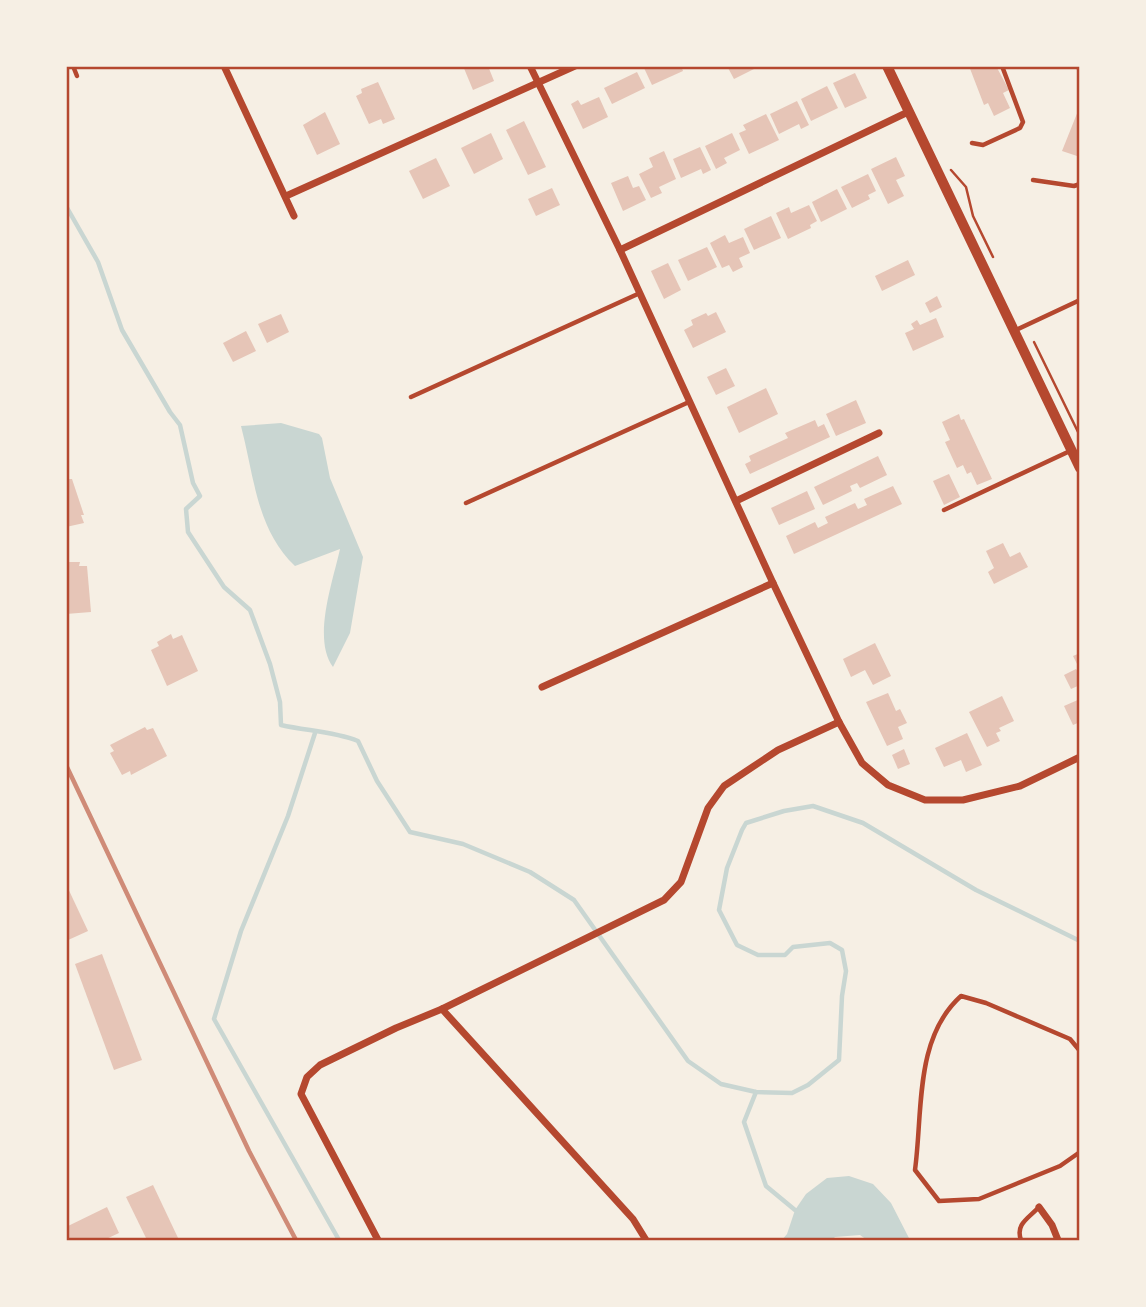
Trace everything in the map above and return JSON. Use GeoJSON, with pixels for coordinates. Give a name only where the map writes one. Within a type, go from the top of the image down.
{"type":"FeatureCollection","features":[{"type":"Feature","properties":{"kind":"street"},"geometry":{"type":"LineString","coordinates":[[223,66],[295,216]]}},
{"type":"Feature","properties":{"kind":"street"},"geometry":{"type":"LineString","coordinates":[[530,66],[620,250],[839,722],[862,763],[888,785],[925,800],[963,800],[1020,786],[1080,757]]}},
{"type":"Feature","properties":{"kind":"street"},"geometry":{"type":"LineString","coordinates":[[286,196],[575,66]]}},
{"type":"Feature","properties":{"kind":"street"},"geometry":{"type":"LineString","coordinates":[[887,66],[1019,329],[1080,468]]}},
{"type":"Feature","properties":{"kind":"street"},"geometry":{"type":"LineString","coordinates":[[620,250],[908,112]]}},
{"type":"Feature","properties":{"kind":"street"},"geometry":{"type":"LineString","coordinates":[[736,501],[879,433]]}},
{"type":"Feature","properties":{"kind":"street"},"geometry":{"type":"LineString","coordinates":[[542,687],[773,583]]}},
{"type":"Feature","properties":{"kind":"street"},"geometry":{"type":"LineString","coordinates":[[378,1241],[301,1094],[307,1077],[320,1065],[442,1009],[664,900],[681,881],[708,808],[724,786],[778,750],[839,722]]}},
{"type":"Feature","properties":{"kind":"street"},"geometry":{"type":"LineString","coordinates":[[442,1009],[633,1219],[646,1241]]}},
{"type":"Feature","properties":{"kind":"street"},"geometry":{"type":"LineString","coordinates":[[1039,1207],[1052,1225],[1058,1240]]}},
{"type":"Feature","properties":{"kind":"lane"},"geometry":{"type":"LineString","coordinates":[[73,66],[77,76]]}},
{"type":"Feature","properties":{"kind":"lane"},"geometry":{"type":"LineString","coordinates":[[972,143],[983,145],[1020,128],[1023,122],[1002,66]]}},
{"type":"Feature","properties":{"kind":"lane"},"geometry":{"type":"LineString","coordinates":[[1033,180],[1074,186],[1080,184]]}},
{"type":"Feature","properties":{"kind":"lane"},"geometry":{"type":"LineString","coordinates":[[411,397],[640,293]]}},
{"type":"Feature","properties":{"kind":"lane"},"geometry":{"type":"LineString","coordinates":[[1019,329],[1080,300]]}},
{"type":"Feature","properties":{"kind":"lane"},"geometry":{"type":"LineString","coordinates":[[466,503],[690,402]]}},
{"type":"Feature","properties":{"kind":"lane"},"geometry":{"type":"LineString","coordinates":[[944,510],[1071,450]]}},
{"type":"Feature","properties":{"kind":"lane"},"geometry":{"type":"LineString","coordinates":[[1080,1051],[1070,1040],[986,1003],[961,996],[948,1007],[930,1043],[923,1083],[915,1170],[939,1201],[961,1202],[979,1199],[1060,1166],[1080,1152]]}},
{"type":"Feature","properties":{"kind":"lane"},"geometry":{"type":"LineString","coordinates":[[1021,1241],[1021,1224],[1039,1207]]}},
{"type":"Feature","properties":{"kind":"path"},"geometry":{"type":"LineString","coordinates":[[1072,66],[1080,69]]}},
{"type":"Feature","properties":{"kind":"path"},"geometry":{"type":"LineString","coordinates":[[948,164],[952,173],[966,187],[973,216],[997,265]]}},
{"type":"Feature","properties":{"kind":"path"},"geometry":{"type":"LineString","coordinates":[[1019,329],[1037,348],[1080,436]]}},
{"type":"Feature","properties":{"kind":"shaded area"},"geometry":{"type":"Polygon","coordinates":[[[281,423],[319,434],[322,438],[330,478],[363,557],[350,633],[333,667],[327,655],[324,626],[340,549],[295,566],[282,551],[264,518],[258,500],[241,426],[281,423]]]}},
{"type":"Feature","properties":{"kind":"shaded area"},"geometry":{"type":"Polygon","coordinates":[[[849,1176],[873,1184],[891,1203],[910,1240],[867,1240],[860,1235],[835,1237],[832,1240],[782,1240],[787,1234],[795,1210],[806,1194],[827,1178],[849,1176]]]}},
{"type":"Feature","properties":{"kind":"building"},"geometry":{"type":"Polygon","coordinates":[[[463,66],[488,66],[494,81],[473,90],[463,66]]]}},
{"type":"Feature","properties":{"kind":"building"},"geometry":{"type":"Polygon","coordinates":[[[681,66],[683,71],[652,85],[644,68],[681,66]]]}},
{"type":"Feature","properties":{"kind":"building"},"geometry":{"type":"Polygon","coordinates":[[[727,66],[760,66],[734,79],[727,66]]]}},
{"type":"Feature","properties":{"kind":"building"},"geometry":{"type":"Polygon","coordinates":[[[969,66],[996,66],[1009,90],[1003,93],[1010,108],[994,116],[988,103],[984,105],[969,66]]]}},
{"type":"Feature","properties":{"kind":"building"},"geometry":{"type":"Polygon","coordinates":[[[637,72],[645,88],[612,104],[604,88],[637,72]]]}},
{"type":"Feature","properties":{"kind":"building"},"geometry":{"type":"Polygon","coordinates":[[[855,73],[867,98],[845,108],[833,83],[855,73]]]}},
{"type":"Feature","properties":{"kind":"building"},"geometry":{"type":"Polygon","coordinates":[[[378,82],[395,119],[383,124],[381,119],[369,124],[356,96],[362,93],[361,89],[378,82]]]}},
{"type":"Feature","properties":{"kind":"building"},"geometry":{"type":"Polygon","coordinates":[[[827,86],[838,108],[811,121],[801,99],[827,86]]]}},
{"type":"Feature","properties":{"kind":"building"},"geometry":{"type":"Polygon","coordinates":[[[599,97],[608,117],[583,129],[571,104],[578,100],[581,105],[599,97]]]}},
{"type":"Feature","properties":{"kind":"building"},"geometry":{"type":"Polygon","coordinates":[[[797,101],[809,125],[801,129],[799,124],[779,134],[770,114],[797,101]]]}},
{"type":"Feature","properties":{"kind":"building"},"geometry":{"type":"Polygon","coordinates":[[[1080,106],[1080,157],[1062,151],[1080,106]]]}},
{"type":"Feature","properties":{"kind":"building"},"geometry":{"type":"Polygon","coordinates":[[[325,112],[340,144],[317,155],[303,125],[325,112]]]}},
{"type":"Feature","properties":{"kind":"building"},"geometry":{"type":"Polygon","coordinates":[[[766,114],[779,140],[749,154],[739,133],[746,130],[743,125],[766,114]]]}},
{"type":"Feature","properties":{"kind":"building"},"geometry":{"type":"Polygon","coordinates":[[[524,121],[546,167],[528,175],[506,130],[524,121]]]}},
{"type":"Feature","properties":{"kind":"building"},"geometry":{"type":"Polygon","coordinates":[[[491,133],[503,159],[474,174],[461,148],[491,133]]]}},
{"type":"Feature","properties":{"kind":"building"},"geometry":{"type":"Polygon","coordinates":[[[732,133],[740,150],[724,158],[727,163],[716,169],[705,146],[732,133]]]}},
{"type":"Feature","properties":{"kind":"building"},"geometry":{"type":"Polygon","coordinates":[[[700,147],[711,170],[703,174],[701,169],[681,178],[673,159],[700,147]]]}},
{"type":"Feature","properties":{"kind":"building"},"geometry":{"type":"Polygon","coordinates":[[[664,151],[676,179],[659,187],[662,193],[651,198],[639,174],[653,167],[649,158],[664,151]]]}},
{"type":"Feature","properties":{"kind":"building"},"geometry":{"type":"Polygon","coordinates":[[[896,157],[905,176],[896,180],[904,196],[888,204],[871,169],[896,157]]]}},
{"type":"Feature","properties":{"kind":"building"},"geometry":{"type":"Polygon","coordinates":[[[436,158],[450,186],[423,199],[409,171],[436,158]]]}},
{"type":"Feature","properties":{"kind":"building"},"geometry":{"type":"Polygon","coordinates":[[[868,174],[876,191],[868,195],[870,199],[852,208],[841,187],[868,174]]]}},
{"type":"Feature","properties":{"kind":"building"},"geometry":{"type":"Polygon","coordinates":[[[628,176],[633,188],[639,186],[646,200],[623,211],[611,183],[628,176]]]}},
{"type":"Feature","properties":{"kind":"building"},"geometry":{"type":"Polygon","coordinates":[[[552,188],[560,205],[536,216],[528,199],[552,188]]]}},
{"type":"Feature","properties":{"kind":"building"},"geometry":{"type":"Polygon","coordinates":[[[837,189],[847,209],[821,222],[812,202],[837,189]]]}},
{"type":"Feature","properties":{"kind":"building"},"geometry":{"type":"Polygon","coordinates":[[[809,205],[817,221],[810,225],[811,228],[788,239],[776,213],[789,207],[791,213],[809,205]]]}},
{"type":"Feature","properties":{"kind":"building"},"geometry":{"type":"Polygon","coordinates":[[[771,216],[781,238],[754,250],[744,229],[771,216]]]}},
{"type":"Feature","properties":{"kind":"building"},"geometry":{"type":"Polygon","coordinates":[[[725,235],[729,243],[743,237],[750,253],[739,258],[743,267],[733,272],[729,265],[722,268],[710,243],[725,235]]]}},
{"type":"Feature","properties":{"kind":"building"},"geometry":{"type":"Polygon","coordinates":[[[707,247],[717,267],[688,281],[678,260],[707,247]]]}},
{"type":"Feature","properties":{"kind":"building"},"geometry":{"type":"Polygon","coordinates":[[[908,260],[915,275],[882,291],[875,276],[908,260]]]}},
{"type":"Feature","properties":{"kind":"building"},"geometry":{"type":"Polygon","coordinates":[[[668,263],[681,290],[664,299],[651,271],[668,263]]]}},
{"type":"Feature","properties":{"kind":"building"},"geometry":{"type":"Polygon","coordinates":[[[937,296],[942,307],[930,313],[925,303],[937,296]]]}},
{"type":"Feature","properties":{"kind":"building"},"geometry":{"type":"Polygon","coordinates":[[[716,312],[726,332],[693,348],[684,330],[693,325],[691,320],[716,312]]]}},
{"type":"Feature","properties":{"kind":"building"},"geometry":{"type":"Polygon","coordinates":[[[281,314],[289,332],[267,343],[258,324],[281,314]]]}},
{"type":"Feature","properties":{"kind":"building"},"geometry":{"type":"Polygon","coordinates":[[[936,318],[944,337],[913,351],[905,333],[914,329],[911,324],[917,320],[920,325],[936,318]]]}},
{"type":"Feature","properties":{"kind":"building"},"geometry":{"type":"Polygon","coordinates":[[[246,331],[256,351],[233,362],[223,343],[246,331]]]}},
{"type":"Feature","properties":{"kind":"building"},"geometry":{"type":"Polygon","coordinates":[[[726,368],[735,386],[716,395],[707,377],[726,368]]]}},
{"type":"Feature","properties":{"kind":"building"},"geometry":{"type":"Polygon","coordinates":[[[766,388],[778,414],[739,433],[727,407],[766,388]]]}},
{"type":"Feature","properties":{"kind":"building"},"geometry":{"type":"Polygon","coordinates":[[[856,400],[866,423],[836,436],[826,414],[856,400]]]}},
{"type":"Feature","properties":{"kind":"building"},"geometry":{"type":"Polygon","coordinates":[[[959,414],[961,420],[964,419],[992,479],[977,485],[971,472],[967,474],[963,465],[957,468],[945,442],[950,440],[942,422],[959,414]]]}},
{"type":"Feature","properties":{"kind":"building"},"geometry":{"type":"Polygon","coordinates":[[[815,420],[818,427],[824,424],[830,437],[750,474],[745,464],[751,461],[749,456],[788,438],[785,433],[815,420]]]}},
{"type":"Feature","properties":{"kind":"building"},"geometry":{"type":"Polygon","coordinates":[[[878,456],[887,475],[860,488],[857,483],[850,486],[852,491],[823,505],[814,487],[878,456]]]}},
{"type":"Feature","properties":{"kind":"building"},"geometry":{"type":"Polygon","coordinates":[[[949,474],[960,497],[944,505],[933,481],[949,474]]]}},
{"type":"Feature","properties":{"kind":"building"},"geometry":{"type":"Polygon","coordinates":[[[66,479],[72,479],[84,515],[81,515],[84,523],[66,527],[66,479]]]}},
{"type":"Feature","properties":{"kind":"building"},"geometry":{"type":"Polygon","coordinates":[[[893,486],[902,504],[794,554],[786,536],[815,522],[818,528],[828,523],[825,517],[855,503],[858,509],[867,505],[864,499],[893,486]]]}},
{"type":"Feature","properties":{"kind":"building"},"geometry":{"type":"Polygon","coordinates":[[[807,491],[815,509],[779,525],[771,508],[807,491]]]}},
{"type":"Feature","properties":{"kind":"building"},"geometry":{"type":"Polygon","coordinates":[[[1003,543],[1010,557],[1020,552],[1028,567],[994,584],[988,572],[994,568],[986,551],[1003,543]]]}},
{"type":"Feature","properties":{"kind":"building"},"geometry":{"type":"Polygon","coordinates":[[[66,562],[80,562],[79,566],[87,566],[91,612],[66,614],[66,562]]]}},
{"type":"Feature","properties":{"kind":"building"},"geometry":{"type":"Polygon","coordinates":[[[171,634],[173,639],[182,635],[198,671],[167,686],[151,650],[159,646],[157,642],[171,634]]]}},
{"type":"Feature","properties":{"kind":"building"},"geometry":{"type":"Polygon","coordinates":[[[875,643],[891,676],[873,685],[865,670],[851,677],[843,659],[875,643]]]}},
{"type":"Feature","properties":{"kind":"building"},"geometry":{"type":"Polygon","coordinates":[[[1080,653],[1080,670],[1073,656],[1080,653]]]}},
{"type":"Feature","properties":{"kind":"building"},"geometry":{"type":"Polygon","coordinates":[[[1076,669],[1080,675],[1080,685],[1071,689],[1064,675],[1076,669]]]}},
{"type":"Feature","properties":{"kind":"building"},"geometry":{"type":"Polygon","coordinates":[[[888,693],[896,711],[900,709],[907,723],[898,727],[903,739],[887,746],[866,702],[888,693]]]}},
{"type":"Feature","properties":{"kind":"building"},"geometry":{"type":"Polygon","coordinates":[[[1002,696],[1014,721],[999,728],[1001,731],[996,733],[1000,741],[987,747],[969,712],[1002,696]]]}},
{"type":"Feature","properties":{"kind":"building"},"geometry":{"type":"Polygon","coordinates":[[[1080,699],[1080,722],[1073,725],[1064,706],[1080,699]]]}},
{"type":"Feature","properties":{"kind":"building"},"geometry":{"type":"Polygon","coordinates":[[[145,727],[147,730],[153,728],[167,756],[131,775],[130,771],[122,775],[110,753],[114,751],[110,745],[145,727]]]}},
{"type":"Feature","properties":{"kind":"building"},"geometry":{"type":"Polygon","coordinates":[[[967,733],[982,765],[966,772],[961,760],[944,767],[935,748],[967,733]]]}},
{"type":"Feature","properties":{"kind":"building"},"geometry":{"type":"Polygon","coordinates":[[[904,749],[910,764],[898,769],[892,755],[904,749]]]}},
{"type":"Feature","properties":{"kind":"building"},"geometry":{"type":"Polygon","coordinates":[[[66,884],[88,931],[66,941],[66,884]]]}},
{"type":"Feature","properties":{"kind":"building"},"geometry":{"type":"Polygon","coordinates":[[[102,954],[142,1060],[114,1070],[75,964],[102,954]]]}},
{"type":"Feature","properties":{"kind":"building"},"geometry":{"type":"Polygon","coordinates":[[[153,1185],[179,1240],[147,1240],[126,1197],[153,1185]]]}},
{"type":"Feature","properties":{"kind":"building"},"geometry":{"type":"Polygon","coordinates":[[[107,1207],[119,1233],[104,1240],[69,1240],[66,1227],[107,1207]]]}},
{"type":"Feature","properties":{"kind":"waterway"},"geometry":{"type":"LineString","coordinates":[[66,206],[98,262],[122,330],[180,425],[193,483],[200,496],[186,509],[188,532],[224,587],[250,610],[270,664],[280,702],[281,725],[330,733],[358,741],[377,781],[410,832],[463,844],[530,872],[574,900],[688,1061],[721,1084],[756,1092],[792,1093],[808,1085],[839,1060],[846,971],[842,950],[830,943],[793,947],[785,955],[758,955],[737,945],[719,910],[727,868],[746,823],[784,811],[813,806],[863,823],[976,890],[1080,941]]}},
{"type":"Feature","properties":{"kind":"waterway"},"geometry":{"type":"LineString","coordinates":[[315,733],[288,816],[241,931],[214,1019],[339,1240]]}},
{"type":"Feature","properties":{"kind":"waterway"},"geometry":{"type":"LineString","coordinates":[[756,1092],[744,1122],[766,1186],[795,1210],[800,1211]]}},
{"type":"Feature","properties":{"kind":"railway"},"geometry":{"type":"LineString","coordinates":[[66,765],[249,1151],[296,1240]]}}]}
